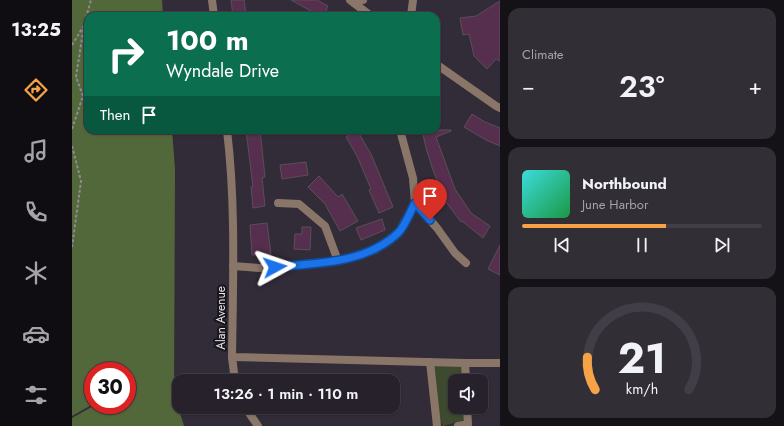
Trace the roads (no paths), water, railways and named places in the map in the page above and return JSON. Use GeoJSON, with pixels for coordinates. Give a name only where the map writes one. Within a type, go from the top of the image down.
{"type":"FeatureCollection","features":[{"type":"Feature","properties":{"kind":"street"},"geometry":{"type":"LineString","coordinates":[[212,0],[214,12]]}},
{"type":"Feature","properties":{"kind":"street"},"geometry":{"type":"LineString","coordinates":[[352,2],[363,0]]}},
{"type":"Feature","properties":{"kind":"street"},"geometry":{"type":"LineString","coordinates":[[412,12],[413,0]]}},
{"type":"Feature","properties":{"kind":"street"},"geometry":{"type":"LineString","coordinates":[[352,2],[366,12]]}},
{"type":"Feature","properties":{"kind":"street"},"geometry":{"type":"LineString","coordinates":[[440,67],[500,108]]}},
{"type":"Feature","properties":{"kind":"street","name":"Alan Avenue"},"geometry":{"type":"LineString","coordinates":[[227,134],[231,166],[233,215],[232,357],[465,364],[500,363]]}},
{"type":"Feature","properties":{"kind":"street"},"geometry":{"type":"LineString","coordinates":[[233,266],[259,268],[338,261],[375,250],[399,232],[415,203],[413,178],[401,134]]}},
{"type":"Feature","properties":{"kind":"street"},"geometry":{"type":"LineString","coordinates":[[278,203],[299,204],[324,226],[338,261]]}},
{"type":"Feature","properties":{"kind":"street"},"geometry":{"type":"LineString","coordinates":[[415,203],[437,228],[455,252],[466,263]]}},
{"type":"Feature","properties":{"kind":"street"},"geometry":{"type":"LineString","coordinates":[[232,357],[234,374]]}},
{"type":"Feature","properties":{"kind":"street"},"geometry":{"type":"LineString","coordinates":[[430,362],[437,426]]}},
{"type":"Feature","properties":{"kind":"street"},"geometry":{"type":"LineString","coordinates":[[465,364],[466,374]]}},
{"type":"Feature","properties":{"kind":"street"},"geometry":{"type":"LineString","coordinates":[[250,414],[258,426]]}},
{"type":"Feature","properties":{"kind":"street"},"geometry":{"type":"LineString","coordinates":[[458,426],[468,424],[467,414]]}}]}
